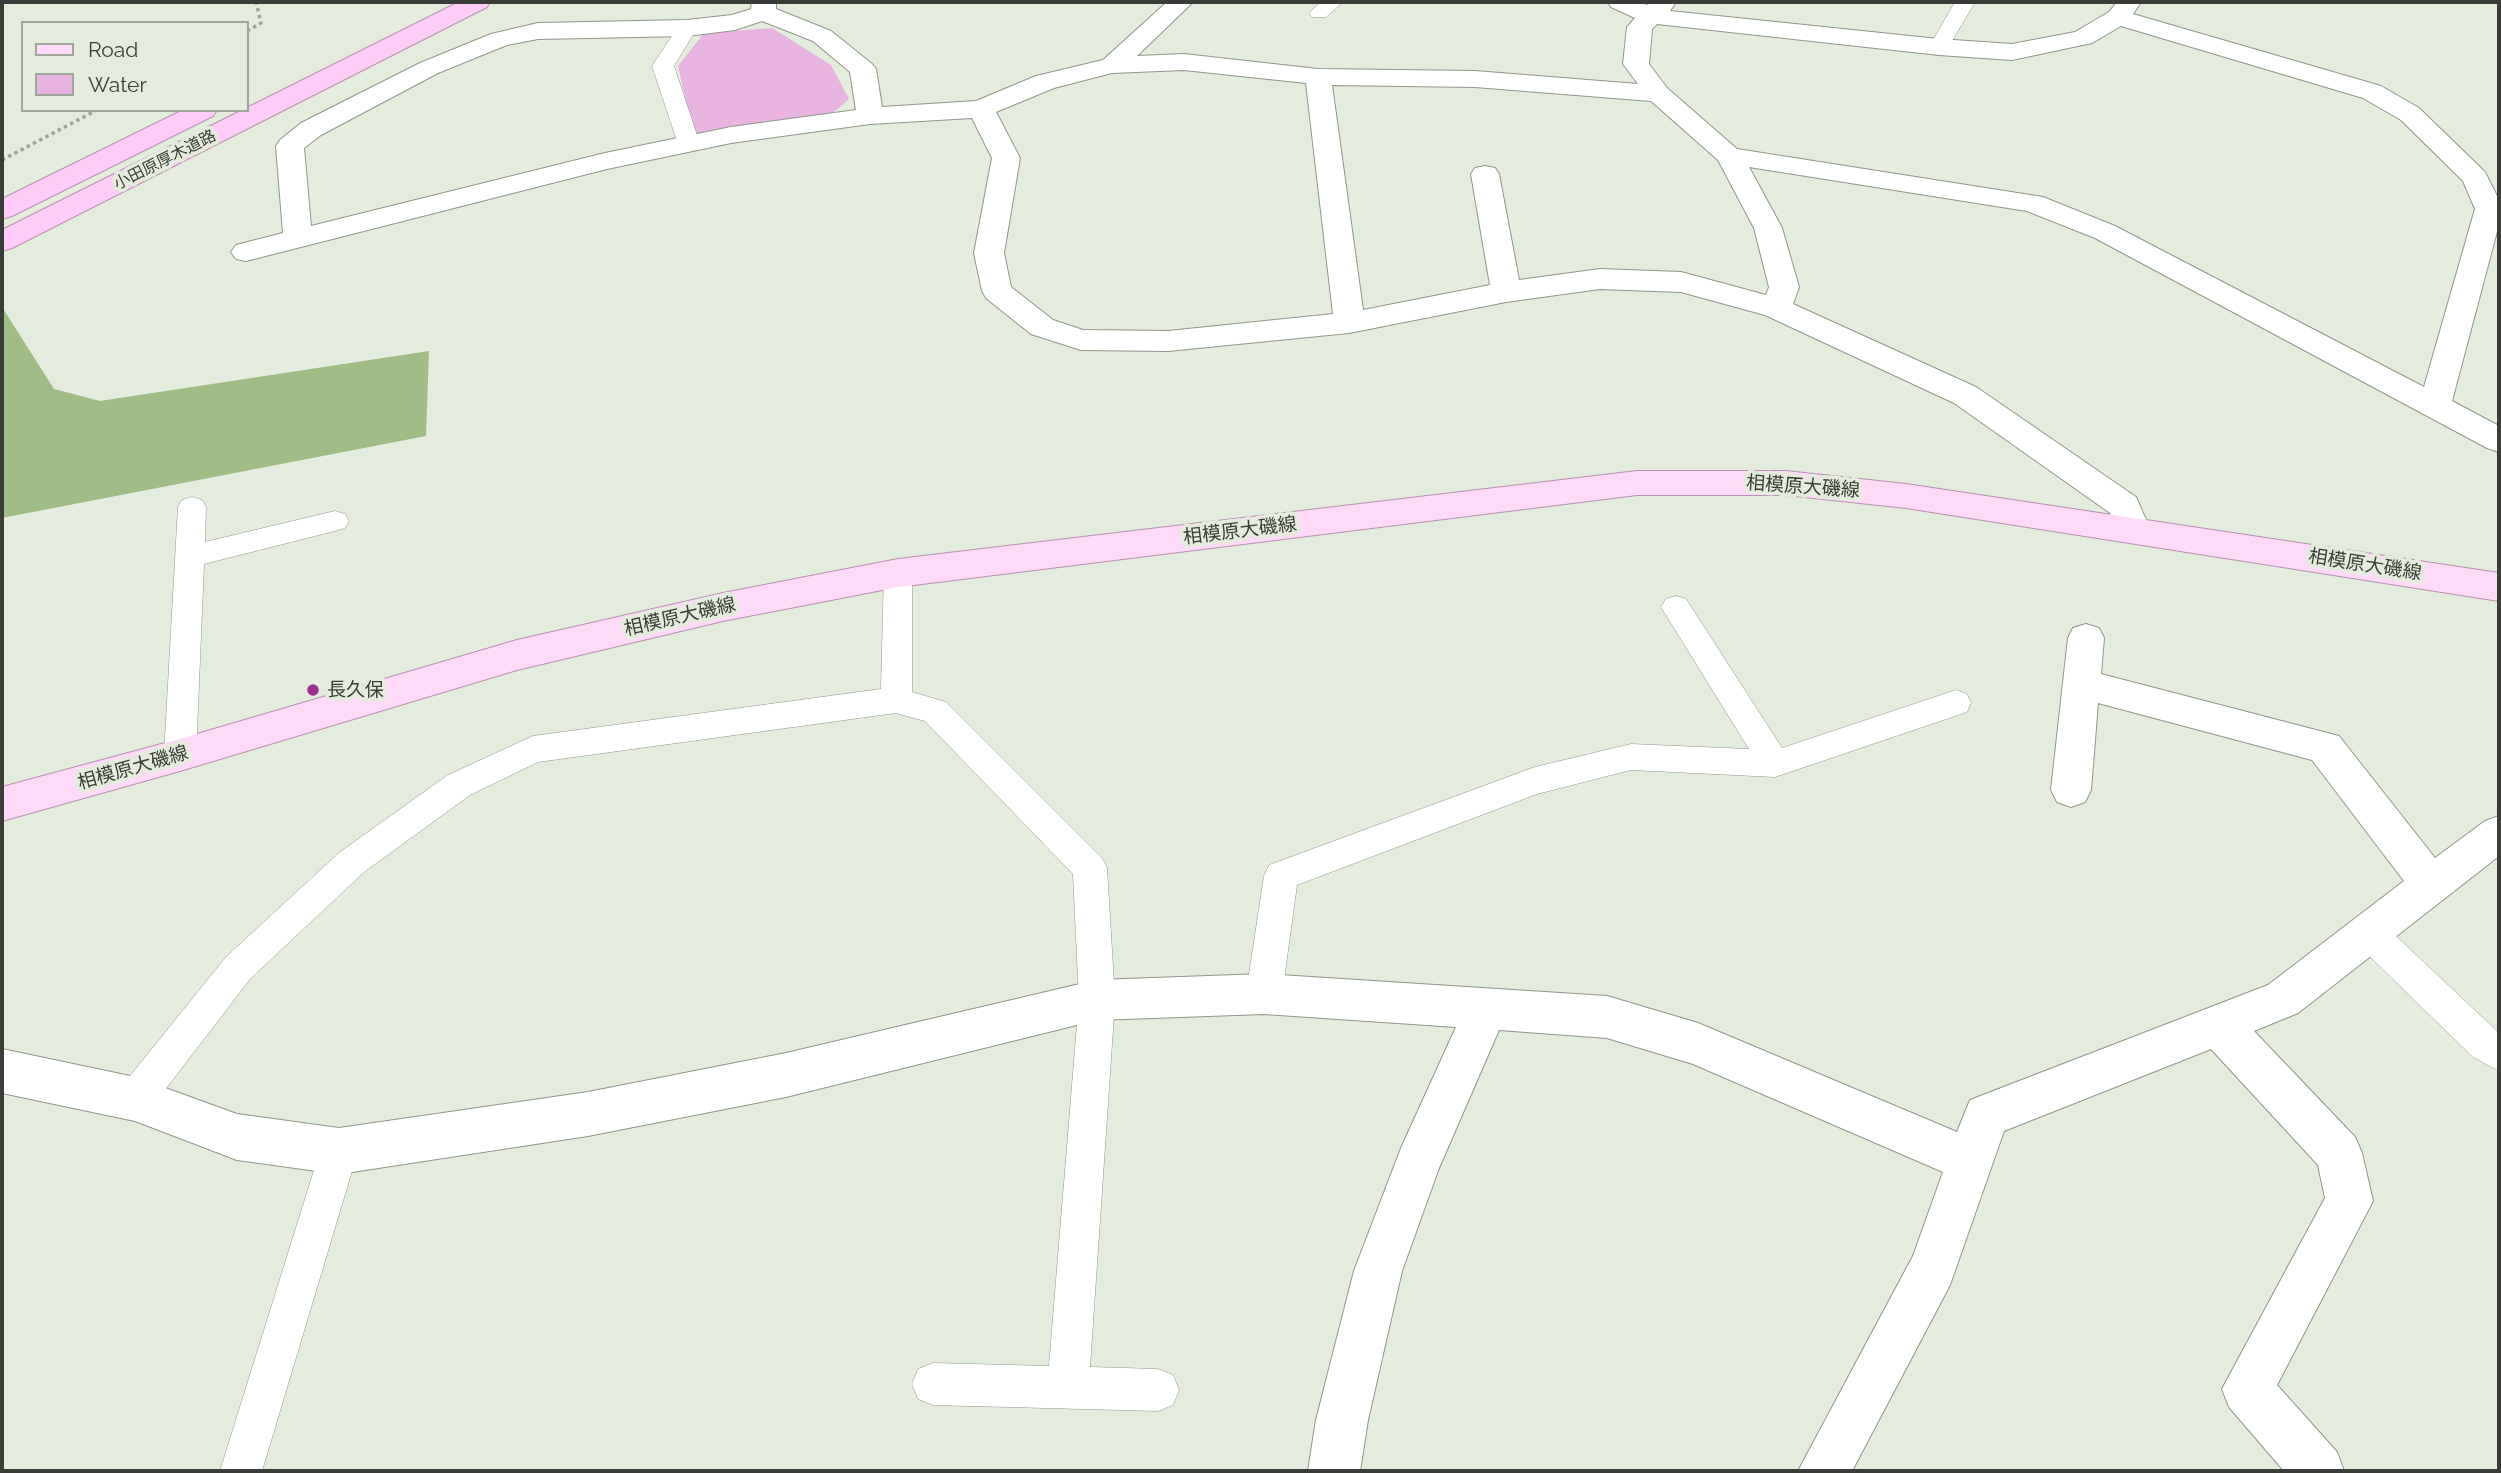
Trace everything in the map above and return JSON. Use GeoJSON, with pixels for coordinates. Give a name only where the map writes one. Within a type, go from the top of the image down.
{"type":"FeatureCollection","features":[{"type":"Feature","properties":{"kind":"highway","name":"小田原厚木道路"},"geometry":{"type":"LineString","coordinates":[[2,242],[478,2]]}},
{"type":"Feature","properties":{"kind":"highway","name":"小田原厚木道路"},"geometry":{"type":"LineString","coordinates":[[2,210],[200,112]]}},
{"type":"Feature","properties":{"kind":"main road","name":"相模原大磯線"},"geometry":{"type":"LineString","coordinates":[[2,804],[180,755],[517,655],[723,607],[898,573],[1637,483],[1786,483],[1906,496],[2499,587]]}},
{"type":"Feature","properties":{"kind":"street"},"geometry":{"type":"LineString","coordinates":[[1112,65],[1181,2]]}},
{"type":"Feature","properties":{"kind":"street"},"geometry":{"type":"LineString","coordinates":[[1620,2],[1939,47],[2012,52],[2083,38],[2124,9],[2372,92],[2410,114],[2490,194],[2489,209],[2435,405]]}},
{"type":"Feature","properties":{"kind":"street"},"geometry":{"type":"LineString","coordinates":[[298,237],[290,146],[311,129],[429,68],[500,39],[538,31],[687,28],[735,22],[763,7],[822,36],[863,69],[870,116]]}},
{"type":"Feature","properties":{"kind":"street"},"geometry":{"type":"LineString","coordinates":[[1658,9],[1640,27],[1636,64],[1658,94],[1729,156],[1768,228],[1784,287],[1776,309]]}},
{"type":"Feature","properties":{"kind":"street"},"geometry":{"type":"LineString","coordinates":[[246,252],[605,161],[689,144],[870,116],[981,109],[1045,82],[1112,65],[1184,62],[1318,77],[1475,79],[1658,94]]}},
{"type":"Feature","properties":{"kind":"street"},"geometry":{"type":"LineString","coordinates":[[1318,77],[1349,323]]}},
{"type":"Feature","properties":{"kind":"street"},"geometry":{"type":"LineString","coordinates":[[981,109],[1006,158],[989,253],[996,291],[1042,327],[1081,340],[1168,341],[1349,323],[1506,292],[1600,279],[1681,282],[1776,309],[1965,395],[2124,506],[2133,529]]}},
{"type":"Feature","properties":{"kind":"street"},"geometry":{"type":"LineString","coordinates":[[1729,156],[2033,203],[2105,232],[2499,440]]}},
{"type":"Feature","properties":{"kind":"street"},"geometry":{"type":"LineString","coordinates":[[1485,174],[1506,292]]}},
{"type":"Feature","properties":{"kind":"street"},"geometry":{"type":"LineString","coordinates":[[2071,790],[2086,638]]}},
{"type":"Feature","properties":{"kind":"street"},"geometry":{"type":"LineString","coordinates":[[2082,684],[2325,747],[2432,886]]}},
{"type":"Feature","properties":{"kind":"street"},"geometry":{"type":"LineString","coordinates":[[1824,1471],[1933,1268],[1986,1116],[2283,999],[2499,834]]}},
{"type":"Feature","properties":{"kind":"street"},"geometry":{"type":"LineString","coordinates":[[2,1071],[135,1098],[237,1137],[339,1151],[601,1112],[786,1075],[1097,1000],[1264,995],[1607,1017],[1698,1044],[1971,1161]]}},
{"type":"Feature","properties":{"kind":"street"},"geometry":{"type":"LineString","coordinates":[[1334,1471],[1342,1420],[1378,1271],[1417,1164],[1486,1009]]}},
{"type":"Feature","properties":{"kind":"street"},"geometry":{"type":"LineString","coordinates":[[2218,1025],[2339,1153],[2349,1201],[2247,1390],[2318,1471]]}},
{"type":"Feature","properties":{"kind":"lane"},"geometry":{"type":"LineString","coordinates":[[1939,47],[1965,2]]}},
{"type":"Feature","properties":{"kind":"lane"},"geometry":{"type":"LineString","coordinates":[[687,28],[663,66],[689,144]]}},
{"type":"Feature","properties":{"kind":"lane"},"geometry":{"type":"LineString","coordinates":[[180,755],[192,507]]}},
{"type":"Feature","properties":{"kind":"lane"},"geometry":{"type":"LineString","coordinates":[[189,557],[335,521]]}},
{"type":"Feature","properties":{"kind":"lane"},"geometry":{"type":"LineString","coordinates":[[896,700],[898,573]]}},
{"type":"Feature","properties":{"kind":"lane"},"geometry":{"type":"LineString","coordinates":[[1676,607],[1775,764]]}},
{"type":"Feature","properties":{"kind":"lane"},"geometry":{"type":"LineString","coordinates":[[135,1098],[237,968],[352,862],[458,785],[533,749],[896,700],[935,710],[1090,868],[1097,1000],[1068,1387]]}},
{"type":"Feature","properties":{"kind":"lane"},"geometry":{"type":"LineString","coordinates":[[1264,995],[1281,877],[1535,781],[1631,757],[1775,764],[1956,702]]}},
{"type":"Feature","properties":{"kind":"lane"},"geometry":{"type":"LineString","coordinates":[[2370,934],[2486,1045],[2499,1054]]}},
{"type":"Feature","properties":{"kind":"lane"},"geometry":{"type":"LineString","coordinates":[[241,1471],[339,1151]]}},
{"type":"Feature","properties":{"kind":"lane"},"geometry":{"type":"LineString","coordinates":[[933,1384],[1158,1390]]}},
{"type":"Feature","properties":{"kind":"path"},"geometry":{"type":"LineString","coordinates":[[248,30],[261,23],[256,2]]}},
{"type":"Feature","properties":{"kind":"path"},"geometry":{"type":"LineString","coordinates":[[2,160],[93,112]]}},
{"type":"Feature","properties":{"kind":"green space"},"geometry":{"type":"Polygon","coordinates":[[[2,307],[54,389],[100,401],[429,351],[426,436],[2,518],[2,307]]]}},
{"type":"Feature","properties":{"kind":"water"},"geometry":{"type":"Polygon","coordinates":[[[772,28],[831,65],[849,99],[834,112],[694,138],[678,66],[704,33],[772,28]]]}},
{"type":"Feature","properties":{"kind":"place","name":"長久保"},"geometry":{"type":"Point","coordinates":[313,690]}}]}
